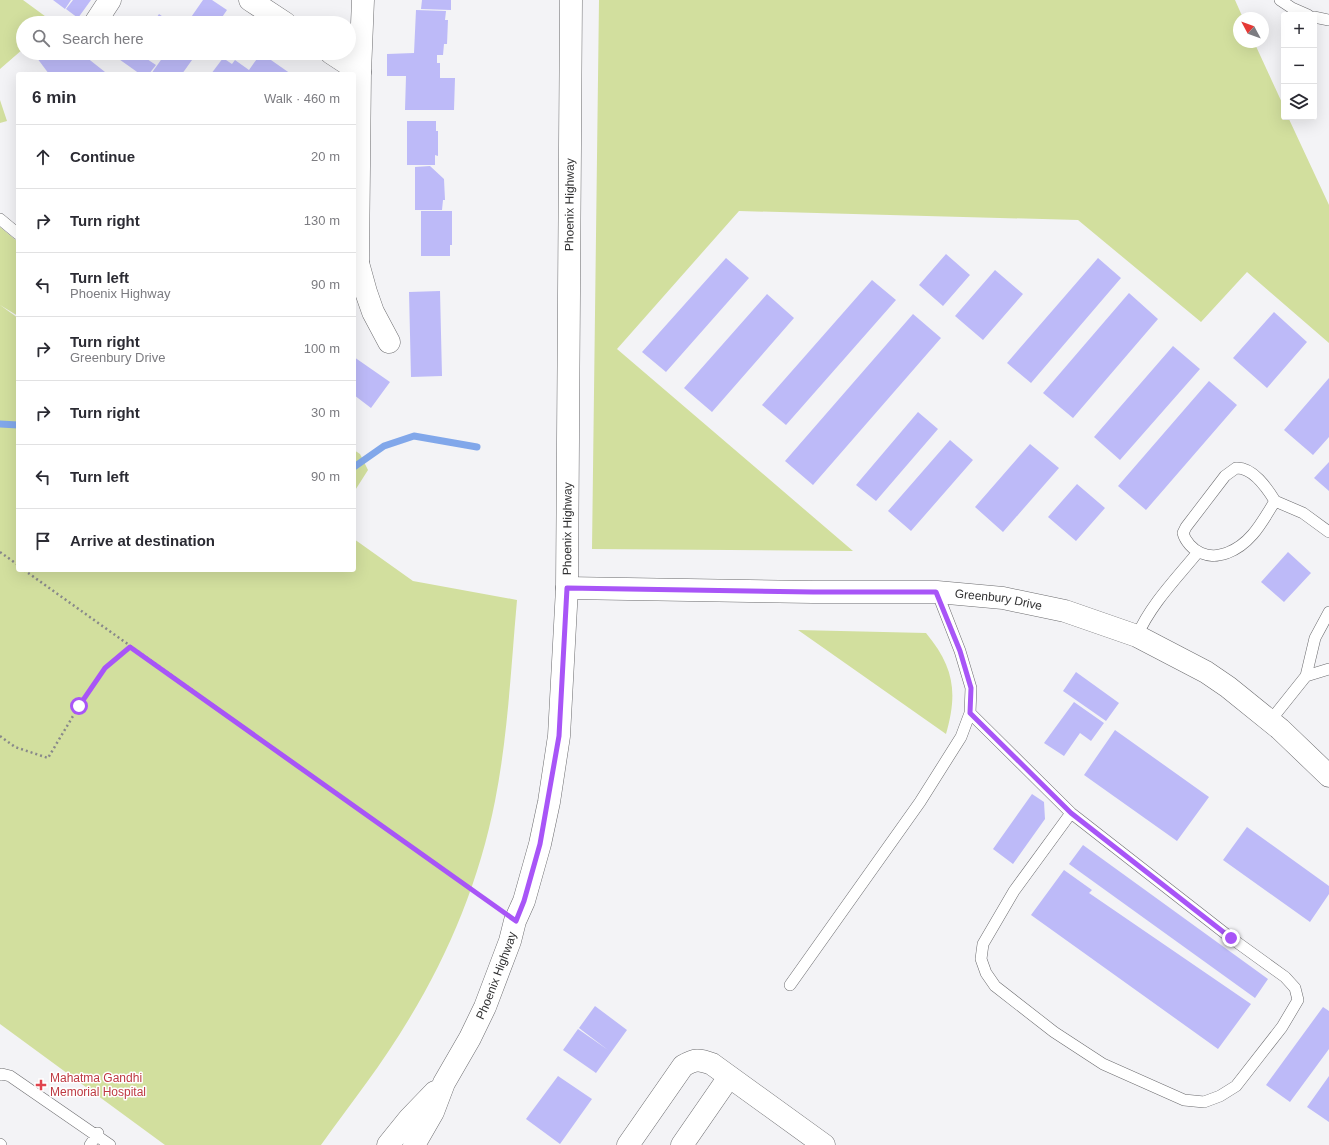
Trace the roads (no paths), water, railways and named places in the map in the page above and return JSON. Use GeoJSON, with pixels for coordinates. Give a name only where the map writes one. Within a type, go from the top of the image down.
{"type":"FeatureCollection","features":[{"type":"Feature","properties":{"kind":"street"},"geometry":{"type":"LineString","coordinates":[[100,16],[110,0]]}},
{"type":"Feature","properties":{"kind":"street"},"geometry":{"type":"LineString","coordinates":[[250,0],[274,16]]}},
{"type":"Feature","properties":{"kind":"street"},"geometry":{"type":"LineString","coordinates":[[363,0],[356,263],[373,312],[389,342]]}},
{"type":"Feature","properties":{"kind":"street","name":"Phoenix Highway"},"geometry":{"type":"LineString","coordinates":[[414,1145],[433,1112],[444,1083],[470,1038],[485,1008],[510,941],[524,901],[540,844],[559,736],[567,588],[571,0]]}},
{"type":"Feature","properties":{"kind":"street"},"geometry":{"type":"LineString","coordinates":[[342,60],[360,72]]}},
{"type":"Feature","properties":{"kind":"street","name":"Greenbury Drive"},"geometry":{"type":"LineString","coordinates":[[567,588],[813,592],[936,592],[1003,598],[1065,611],[1137,636],[1211,676],[1228,687],[1270,722],[1280,728],[1329,776]]}},
{"type":"Feature","properties":{"kind":"street"},"geometry":{"type":"LineString","coordinates":[[628,1145],[683,1066],[692,1061],[702,1060],[712,1064],[824,1145]]}},
{"type":"Feature","properties":{"kind":"street"},"geometry":{"type":"LineString","coordinates":[[682,1145],[730,1077]]}},
{"type":"Feature","properties":{"kind":"street","name":"Phoenix Highway"},"geometry":{"type":"LineString","coordinates":[[388,1145],[409,1119],[444,1083]]}},
{"type":"Feature","properties":{"kind":"lane"},"geometry":{"type":"LineString","coordinates":[[1280,0],[1301,12]]}},
{"type":"Feature","properties":{"kind":"lane"},"geometry":{"type":"LineString","coordinates":[[1317,18],[1329,20]]}},
{"type":"Feature","properties":{"kind":"lane"},"geometry":{"type":"LineString","coordinates":[[0,219],[16,232]]}},
{"type":"Feature","properties":{"kind":"lane"},"geometry":{"type":"LineString","coordinates":[[1274,501],[1263,522],[1248,541],[1234,550],[1219,556],[1209,556],[1198,552],[1186,541],[1183,533],[1194,516],[1225,476],[1236,468],[1242,468],[1250,472],[1267,489],[1274,501],[1303,513],[1329,532]]}},
{"type":"Feature","properties":{"kind":"lane"},"geometry":{"type":"LineString","coordinates":[[1137,636],[1143,622],[1153,607],[1198,552]]}},
{"type":"Feature","properties":{"kind":"lane"},"geometry":{"type":"LineString","coordinates":[[790,985],[920,802],[961,737],[970,713],[971,688],[960,651],[936,592]]}},
{"type":"Feature","properties":{"kind":"lane"},"geometry":{"type":"LineString","coordinates":[[1270,722],[1306,676],[1310,652],[1315,638],[1329,612]]}},
{"type":"Feature","properties":{"kind":"lane"},"geometry":{"type":"LineString","coordinates":[[1306,676],[1329,669]]}},
{"type":"Feature","properties":{"kind":"lane"},"geometry":{"type":"LineString","coordinates":[[970,713],[1071,813],[1231,938],[1284,976],[1295,988],[1298,1000],[1282,1027],[1236,1086],[1220,1096],[1204,1102],[1184,1100],[1103,1064],[1054,1032],[995,986],[986,972],[981,959],[983,944],[1014,891],[1071,813]]}},
{"type":"Feature","properties":{"kind":"lane"},"geometry":{"type":"LineString","coordinates":[[0,1076],[2,1074],[10,1076],[97,1134],[110,1145]]}},
{"type":"Feature","properties":{"kind":"lane"},"geometry":{"type":"LineString","coordinates":[[90,1145],[97,1134]]}},
{"type":"Feature","properties":{"kind":"waterway"},"geometry":{"type":"LineString","coordinates":[[0,424],[16,425]]}},
{"type":"Feature","properties":{"kind":"waterway"},"geometry":{"type":"LineString","coordinates":[[356,466],[384,446],[414,436],[477,447]]}},
{"type":"Feature","properties":{"kind":"place","name":"Mahatma Gandhi Memorial Hospital"},"geometry":{"type":"Point","coordinates":[41,1085]}}]}
